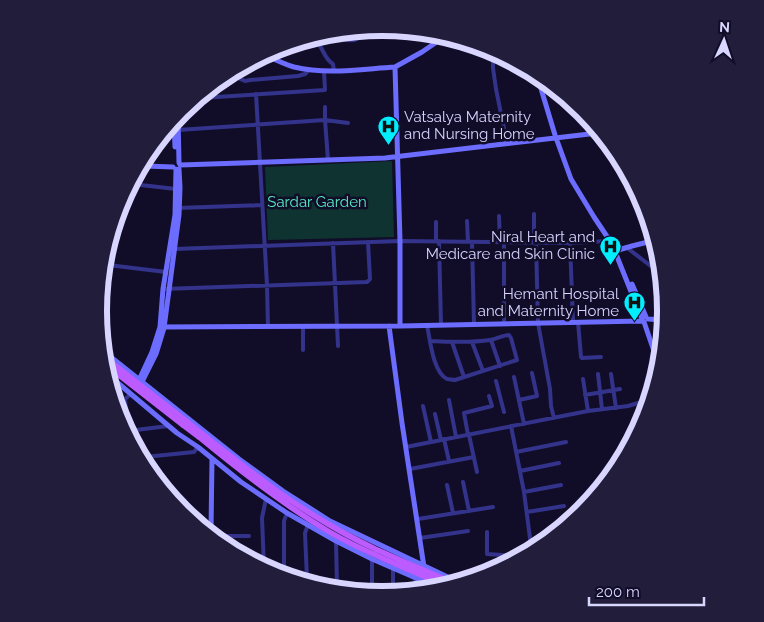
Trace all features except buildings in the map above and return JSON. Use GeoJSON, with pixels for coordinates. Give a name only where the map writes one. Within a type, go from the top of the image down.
{"type":"FeatureCollection","features":[{"type":"Feature","properties":{"kind":"main road"},"geometry":{"type":"LineString","coordinates":[[113,364],[200,435],[282,495],[327,524],[442,578]]}},
{"type":"Feature","properties":{"kind":"main road"},"geometry":{"type":"LineString","coordinates":[[114,371],[185,423]]}},
{"type":"Feature","properties":{"kind":"main road"},"geometry":{"type":"LineString","coordinates":[[200,435],[234,466],[280,501],[362,550],[433,580]]}},
{"type":"Feature","properties":{"kind":"street"},"geometry":{"type":"LineString","coordinates":[[343,39],[352,41],[357,38]]}},
{"type":"Feature","properties":{"kind":"street"},"geometry":{"type":"LineString","coordinates":[[273,59],[284,64],[309,70],[334,71],[395,68],[436,42]]}},
{"type":"Feature","properties":{"kind":"street"},"geometry":{"type":"LineString","coordinates":[[318,44],[329,62],[333,64],[334,71]]}},
{"type":"Feature","properties":{"kind":"street"},"geometry":{"type":"LineString","coordinates":[[492,59],[506,143]]}},
{"type":"Feature","properties":{"kind":"street"},"geometry":{"type":"LineString","coordinates":[[395,68],[400,241],[400,326]]}},
{"type":"Feature","properties":{"kind":"street"},"geometry":{"type":"LineString","coordinates":[[238,78],[250,80],[298,76],[305,74],[309,70]]}},
{"type":"Feature","properties":{"kind":"street"},"geometry":{"type":"LineString","coordinates":[[209,97],[325,90],[324,71]]}},
{"type":"Feature","properties":{"kind":"street"},"geometry":{"type":"LineString","coordinates":[[542,88],[556,136],[575,188],[617,251]]}},
{"type":"Feature","properties":{"kind":"street"},"geometry":{"type":"LineString","coordinates":[[256,94],[268,327]]}},
{"type":"Feature","properties":{"kind":"street"},"geometry":{"type":"LineString","coordinates":[[325,107],[328,160]]}},
{"type":"Feature","properties":{"kind":"street"},"geometry":{"type":"LineString","coordinates":[[178,208],[176,188],[178,130],[325,120],[348,123]]}},
{"type":"Feature","properties":{"kind":"street"},"geometry":{"type":"LineString","coordinates":[[140,381],[162,327],[178,208],[175,131]]}},
{"type":"Feature","properties":{"kind":"street"},"geometry":{"type":"LineString","coordinates":[[150,165],[260,163],[398,156],[591,133]]}},
{"type":"Feature","properties":{"kind":"street"},"geometry":{"type":"LineString","coordinates":[[556,136],[578,186],[614,243],[654,343]]}},
{"type":"Feature","properties":{"kind":"street"},"geometry":{"type":"LineString","coordinates":[[138,185],[176,188]]}},
{"type":"Feature","properties":{"kind":"street"},"geometry":{"type":"LineString","coordinates":[[178,208],[262,205]]}},
{"type":"Feature","properties":{"kind":"street"},"geometry":{"type":"LineString","coordinates":[[534,214],[538,323],[554,418]]}},
{"type":"Feature","properties":{"kind":"street"},"geometry":{"type":"LineString","coordinates":[[499,216],[502,242],[504,324]]}},
{"type":"Feature","properties":{"kind":"street"},"geometry":{"type":"LineString","coordinates":[[468,221],[474,325]]}},
{"type":"Feature","properties":{"kind":"street"},"geometry":{"type":"LineString","coordinates":[[436,222],[441,324]]}},
{"type":"Feature","properties":{"kind":"street"},"geometry":{"type":"LineString","coordinates":[[172,249],[400,241],[570,242],[609,240]]}},
{"type":"Feature","properties":{"kind":"street"},"geometry":{"type":"LineString","coordinates":[[166,289],[367,282],[369,281],[368,242]]}},
{"type":"Feature","properties":{"kind":"street"},"geometry":{"type":"LineString","coordinates":[[570,242],[575,322],[582,358],[601,357]]}},
{"type":"Feature","properties":{"kind":"street"},"geometry":{"type":"LineString","coordinates":[[617,251],[647,242]]}},
{"type":"Feature","properties":{"kind":"street"},"geometry":{"type":"LineString","coordinates":[[333,243],[338,346]]}},
{"type":"Feature","properties":{"kind":"street"},"geometry":{"type":"LineString","coordinates":[[626,247],[653,268]]}},
{"type":"Feature","properties":{"kind":"street"},"geometry":{"type":"LineString","coordinates":[[166,289],[166,272],[172,249]]}},
{"type":"Feature","properties":{"kind":"street"},"geometry":{"type":"LineString","coordinates":[[112,265],[166,272]]}},
{"type":"Feature","properties":{"kind":"street"},"geometry":{"type":"LineString","coordinates":[[645,320],[654,349]]}},
{"type":"Feature","properties":{"kind":"street"},"geometry":{"type":"LineString","coordinates":[[162,327],[336,327],[656,320]]}},
{"type":"Feature","properties":{"kind":"street"},"geometry":{"type":"LineString","coordinates":[[427,325],[436,366],[441,375],[448,379],[455,380],[517,360],[511,338],[508,335],[491,340],[472,342],[431,341]]}},
{"type":"Feature","properties":{"kind":"street"},"geometry":{"type":"LineString","coordinates":[[389,326],[424,567]]}},
{"type":"Feature","properties":{"kind":"street"},"geometry":{"type":"LineString","coordinates":[[303,327],[303,350]]}},
{"type":"Feature","properties":{"kind":"street"},"geometry":{"type":"LineString","coordinates":[[491,340],[500,366]]}},
{"type":"Feature","properties":{"kind":"street"},"geometry":{"type":"LineString","coordinates":[[452,342],[464,377]]}},
{"type":"Feature","properties":{"kind":"street"},"geometry":{"type":"LineString","coordinates":[[472,342],[483,371]]}},
{"type":"Feature","properties":{"kind":"street"},"geometry":{"type":"LineString","coordinates":[[112,358],[276,486],[330,520],[448,577]]}},
{"type":"Feature","properties":{"kind":"street"},"geometry":{"type":"LineString","coordinates":[[519,400],[536,396],[532,373]]}},
{"type":"Feature","properties":{"kind":"street"},"geometry":{"type":"LineString","coordinates":[[598,374],[602,410]]}},
{"type":"Feature","properties":{"kind":"street"},"geometry":{"type":"LineString","coordinates":[[611,374],[616,408]]}},
{"type":"Feature","properties":{"kind":"street"},"geometry":{"type":"LineString","coordinates":[[514,377],[524,424]]}},
{"type":"Feature","properties":{"kind":"street"},"geometry":{"type":"LineString","coordinates":[[583,379],[588,412]]}},
{"type":"Feature","properties":{"kind":"street"},"geometry":{"type":"LineString","coordinates":[[496,381],[504,412]]}},
{"type":"Feature","properties":{"kind":"street"},"geometry":{"type":"LineString","coordinates":[[117,382],[168,426],[227,471],[287,513],[336,542],[426,582]]}},
{"type":"Feature","properties":{"kind":"street"},"geometry":{"type":"LineString","coordinates":[[585,395],[620,389]]}},
{"type":"Feature","properties":{"kind":"street"},"geometry":{"type":"LineString","coordinates":[[127,413],[126,400],[131,394]]}},
{"type":"Feature","properties":{"kind":"street"},"geometry":{"type":"LineString","coordinates":[[489,396],[492,406]]}},
{"type":"Feature","properties":{"kind":"street"},"geometry":{"type":"LineString","coordinates":[[450,400],[456,437]]}},
{"type":"Feature","properties":{"kind":"street"},"geometry":{"type":"LineString","coordinates":[[406,447],[641,402]]}},
{"type":"Feature","properties":{"kind":"street"},"geometry":{"type":"LineString","coordinates":[[477,472],[464,413],[502,403]]}},
{"type":"Feature","properties":{"kind":"street"},"geometry":{"type":"LineString","coordinates":[[423,406],[431,442]]}},
{"type":"Feature","properties":{"kind":"street"},"geometry":{"type":"LineString","coordinates":[[435,414],[449,462]]}},
{"type":"Feature","properties":{"kind":"street"},"geometry":{"type":"LineString","coordinates":[[184,438],[195,424]]}},
{"type":"Feature","properties":{"kind":"street"},"geometry":{"type":"LineString","coordinates":[[135,430],[168,426]]}},
{"type":"Feature","properties":{"kind":"street"},"geometry":{"type":"LineString","coordinates":[[511,426],[524,492],[531,542]]}},
{"type":"Feature","properties":{"kind":"street"},"geometry":{"type":"LineString","coordinates":[[516,452],[566,442]]}},
{"type":"Feature","properties":{"kind":"street"},"geometry":{"type":"LineString","coordinates":[[149,456],[194,452],[198,447]]}},
{"type":"Feature","properties":{"kind":"street"},"geometry":{"type":"LineString","coordinates":[[410,469],[474,457]]}},
{"type":"Feature","properties":{"kind":"street"},"geometry":{"type":"LineString","coordinates":[[210,525],[212,459]]}},
{"type":"Feature","properties":{"kind":"street"},"geometry":{"type":"LineString","coordinates":[[520,471],[559,464]]}},
{"type":"Feature","properties":{"kind":"street"},"geometry":{"type":"LineString","coordinates":[[463,482],[469,511]]}},
{"type":"Feature","properties":{"kind":"street"},"geometry":{"type":"LineString","coordinates":[[447,485],[453,513]]}},
{"type":"Feature","properties":{"kind":"street"},"geometry":{"type":"LineString","coordinates":[[524,492],[561,485]]}},
{"type":"Feature","properties":{"kind":"street"},"geometry":{"type":"LineString","coordinates":[[264,559],[262,518],[266,499]]}},
{"type":"Feature","properties":{"kind":"street"},"geometry":{"type":"LineString","coordinates":[[527,512],[564,506]]}},
{"type":"Feature","properties":{"kind":"street"},"geometry":{"type":"LineString","coordinates":[[418,519],[494,507]]}},
{"type":"Feature","properties":{"kind":"street"},"geometry":{"type":"LineString","coordinates":[[284,567],[284,520],[287,513]]}},
{"type":"Feature","properties":{"kind":"street"},"geometry":{"type":"LineString","coordinates":[[307,575],[305,532],[308,525]]}},
{"type":"Feature","properties":{"kind":"street"},"geometry":{"type":"LineString","coordinates":[[420,538],[468,531]]}},
{"type":"Feature","properties":{"kind":"street"},"geometry":{"type":"LineString","coordinates":[[487,532],[487,554],[507,555]]}},
{"type":"Feature","properties":{"kind":"street"},"geometry":{"type":"LineString","coordinates":[[225,536],[248,536]]}},
{"type":"Feature","properties":{"kind":"street"},"geometry":{"type":"LineString","coordinates":[[336,542],[337,581]]}},
{"type":"Feature","properties":{"kind":"street"},"geometry":{"type":"LineString","coordinates":[[372,559],[372,585]]}},
{"type":"Feature","properties":{"kind":"street"},"geometry":{"type":"LineString","coordinates":[[393,568],[393,585]]}},
{"type":"Feature","properties":{"kind":"street"},"geometry":{"type":"LineString","coordinates":[[414,577],[415,583]]}},
{"type":"Feature","properties":{"kind":"green space","name":"Sardar Garden"},"geometry":{"type":"Polygon","coordinates":[[[392,161],[394,237],[268,240],[265,167],[392,161]]]}},
{"type":"Feature","properties":{"kind":"place","name":"Vatsalya Maternity and Nursing Home"},"geometry":{"type":"Point","coordinates":[388,145]}},
{"type":"Feature","properties":{"kind":"place","name":"Niral Heart and Medicare and Skin Clinic"},"geometry":{"type":"Point","coordinates":[611,265]}},
{"type":"Feature","properties":{"kind":"place","name":"Hemant Hospital and Maternity Home"},"geometry":{"type":"Point","coordinates":[635,322]}}]}
